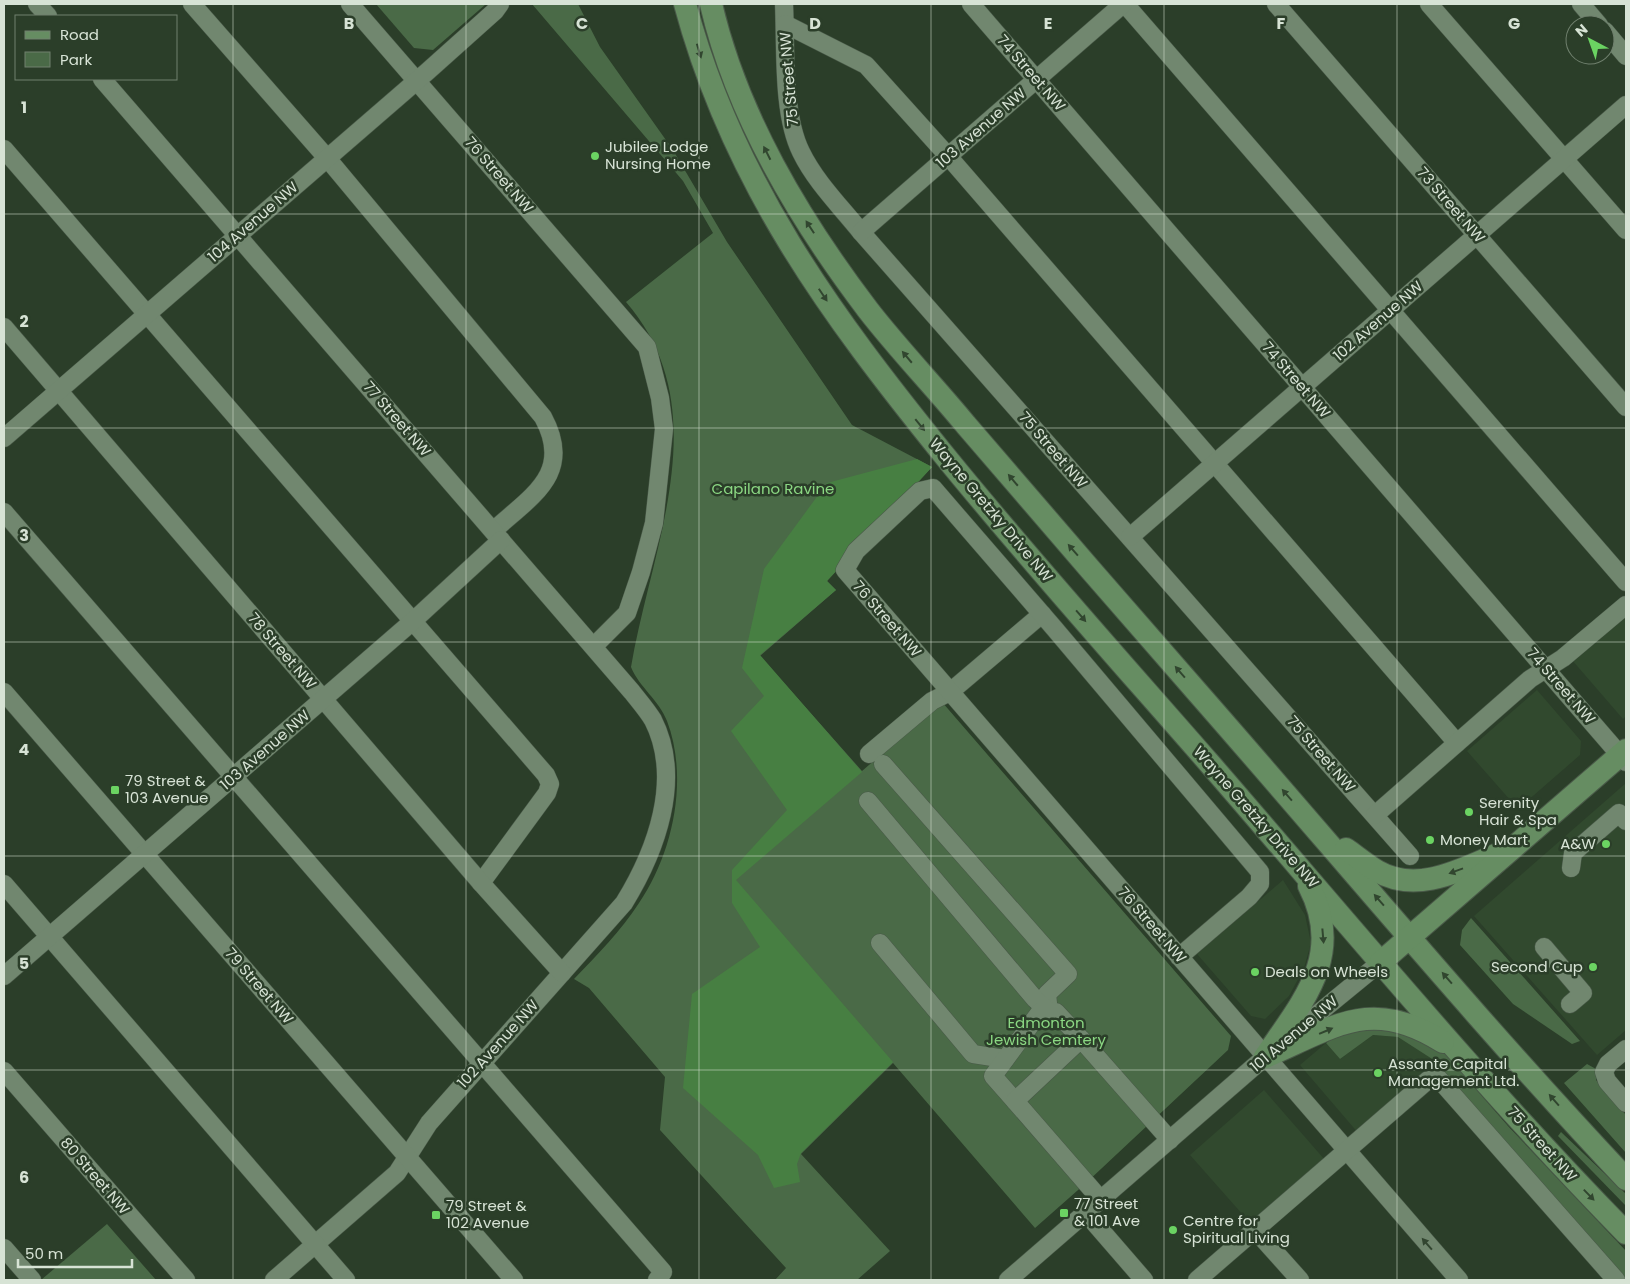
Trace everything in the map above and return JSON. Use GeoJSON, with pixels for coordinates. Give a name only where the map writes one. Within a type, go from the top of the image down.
{"type":"FeatureCollection","features":[{"type":"Feature","properties":{"kind":"main road","name":"Wayne Gretzky Drive NW"},"geometry":{"type":"LineString","coordinates":[[686,4],[710,85],[751,176],[796,255],[848,331],[900,400],[984,504],[1381,962]]}},
{"type":"Feature","properties":{"kind":"main road"},"geometry":{"type":"LineString","coordinates":[[711,4],[732,73],[775,168],[820,243],[869,310],[1045,517],[1411,938],[1626,1179]]}},
{"type":"Feature","properties":{"kind":"main road","name":"101 Avenue NW"},"geometry":{"type":"LineString","coordinates":[[1381,962],[1624,756]]}},
{"type":"Feature","properties":{"kind":"main road"},"geometry":{"type":"LineString","coordinates":[[1319,831],[1378,871],[1392,878],[1411,881],[1424,880],[1456,871],[1517,846]]}},
{"type":"Feature","properties":{"kind":"main road"},"geometry":{"type":"LineString","coordinates":[[1265,1057],[1298,1008],[1315,977],[1324,944],[1318,904],[1293,859]]}},
{"type":"Feature","properties":{"kind":"main road","name":"75 Street NW"},"geometry":{"type":"LineString","coordinates":[[1381,962],[1569,1175],[1626,1233]]}},
{"type":"Feature","properties":{"kind":"main road"},"geometry":{"type":"LineString","coordinates":[[1265,1057],[1347,1022],[1365,1018],[1390,1019],[1421,1028],[1463,1055]]}},
{"type":"Feature","properties":{"kind":"street"},"geometry":{"type":"LineString","coordinates":[[37,4],[47,15]]}},
{"type":"Feature","properties":{"kind":"street","name":"103 Avenue NW"},"geometry":{"type":"LineString","coordinates":[[4,976],[413,621],[497,536],[545,483],[552,471],[553,435],[543,417],[327,158],[192,4]]}},
{"type":"Feature","properties":{"kind":"street","name":"76 Street NW"},"geometry":{"type":"LineString","coordinates":[[350,4],[647,347],[660,398],[664,429],[654,523],[627,614],[594,646]]}},
{"type":"Feature","properties":{"kind":"street","name":"104 Avenue NW"},"geometry":{"type":"LineString","coordinates":[[4,438],[417,81],[495,11],[500,4]]}},
{"type":"Feature","properties":{"kind":"street","name":"75 Street NW"},"geometry":{"type":"LineString","coordinates":[[784,4],[789,110],[795,139],[815,175],[861,232],[1410,856]]}},
{"type":"Feature","properties":{"kind":"street","name":"74 Street NW"},"geometry":{"type":"LineString","coordinates":[[971,4],[1546,669],[1624,756]]}},
{"type":"Feature","properties":{"kind":"street"},"geometry":{"type":"LineString","coordinates":[[1124,4],[1626,582]]}},
{"type":"Feature","properties":{"kind":"street","name":"103 Avenue NW"},"geometry":{"type":"LineString","coordinates":[[861,232],[1124,4]]}},
{"type":"Feature","properties":{"kind":"street","name":"73 Street NW"},"geometry":{"type":"LineString","coordinates":[[1276,4],[1626,407]]}},
{"type":"Feature","properties":{"kind":"street"},"geometry":{"type":"LineString","coordinates":[[1429,4],[1626,230]]}},
{"type":"Feature","properties":{"kind":"street"},"geometry":{"type":"LineString","coordinates":[[1581,4],[1591,15]]}},
{"type":"Feature","properties":{"kind":"street"},"geometry":{"type":"LineString","coordinates":[[785,24],[866,65],[948,156],[1457,743]]}},
{"type":"Feature","properties":{"kind":"street"},"geometry":{"type":"LineString","coordinates":[[1615,43],[1626,56]]}},
{"type":"Feature","properties":{"kind":"street","name":"77 Street NW"},"geometry":{"type":"LineString","coordinates":[[103,80],[594,646],[652,719],[662,745],[666,773]]}},
{"type":"Feature","properties":{"kind":"street","name":"102 Avenue NW"},"geometry":{"type":"LineString","coordinates":[[1130,537],[1626,105]]}},
{"type":"Feature","properties":{"kind":"street"},"geometry":{"type":"LineString","coordinates":[[4,149],[546,775],[550,784],[547,793],[481,882]]}},
{"type":"Feature","properties":{"kind":"street","name":"78 Street NW"},"geometry":{"type":"LineString","coordinates":[[4,327],[481,882],[562,973]]}},
{"type":"Feature","properties":{"kind":"street","name":"76 Street NW"},"geometry":{"type":"LineString","coordinates":[[1042,614],[933,488],[920,491],[856,551],[845,570],[1459,1280]]}},
{"type":"Feature","properties":{"kind":"street"},"geometry":{"type":"LineString","coordinates":[[4,512],[663,1272],[657,1280]]}},
{"type":"Feature","properties":{"kind":"street"},"geometry":{"type":"LineString","coordinates":[[1375,815],[1530,679],[1546,669],[1626,605]]}},
{"type":"Feature","properties":{"kind":"street"},"geometry":{"type":"LineString","coordinates":[[869,754],[932,701],[950,692],[1042,614],[1260,872],[1260,884],[1250,897],[1179,957]]}},
{"type":"Feature","properties":{"kind":"street","name":"79 Street NW"},"geometry":{"type":"LineString","coordinates":[[4,692],[514,1280]]}},
{"type":"Feature","properties":{"kind":"street"},"geometry":{"type":"LineString","coordinates":[[883,764],[1068,974],[1047,994],[1049,1012]]}},
{"type":"Feature","properties":{"kind":"street","name":"102 Avenue NW"},"geometry":{"type":"LineString","coordinates":[[274,1280],[397,1174],[429,1123],[611,920],[636,884],[654,844],[660,821],[666,773]]}},
{"type":"Feature","properties":{"kind":"street"},"geometry":{"type":"LineString","coordinates":[[868,801],[1035,999],[1049,1012]]}},
{"type":"Feature","properties":{"kind":"street"},"geometry":{"type":"LineString","coordinates":[[1571,868],[1572,853],[1619,813],[1626,821]]}},
{"type":"Feature","properties":{"kind":"street"},"geometry":{"type":"LineString","coordinates":[[4,884],[346,1280]]}},
{"type":"Feature","properties":{"kind":"street"},"geometry":{"type":"LineString","coordinates":[[880,943],[973,1054],[1005,1059]]}},
{"type":"Feature","properties":{"kind":"street"},"geometry":{"type":"LineString","coordinates":[[1544,947],[1583,992],[1570,1004]]}},
{"type":"Feature","properties":{"kind":"street","name":"101 Avenue NW"},"geometry":{"type":"LineString","coordinates":[[1008,1280],[1265,1057],[1381,962]]}},
{"type":"Feature","properties":{"kind":"street"},"geometry":{"type":"LineString","coordinates":[[1101,1200],[992,1076],[1040,1012],[1056,1012],[1170,1140]]}},
{"type":"Feature","properties":{"kind":"street"},"geometry":{"type":"LineString","coordinates":[[1015,1102],[1081,1039]]}},
{"type":"Feature","properties":{"kind":"street"},"geometry":{"type":"LineString","coordinates":[[1626,1049],[1606,1068],[1607,1081],[1626,1103]]}},
{"type":"Feature","properties":{"kind":"street","name":"80 Street NW"},"geometry":{"type":"LineString","coordinates":[[4,1071],[186,1280]]}},
{"type":"Feature","properties":{"kind":"street"},"geometry":{"type":"LineString","coordinates":[[1197,1280],[1256,1231],[1428,1080],[1438,1078],[1616,1280]]}},
{"type":"Feature","properties":{"kind":"street"},"geometry":{"type":"LineString","coordinates":[[1086,1213],[1144,1280]]}},
{"type":"Feature","properties":{"kind":"street"},"geometry":{"type":"LineString","coordinates":[[1256,1231],[1300,1280]]}},
{"type":"Feature","properties":{"kind":"street"},"geometry":{"type":"LineString","coordinates":[[4,1248],[32,1280]]}},
{"type":"Feature","properties":{"kind":"shaded area"},"geometry":{"type":"Polygon","coordinates":[[[1626,613],[1626,716],[1623,719],[1572,660],[1626,613]]]}},
{"type":"Feature","properties":{"kind":"shaded area"},"geometry":{"type":"Polygon","coordinates":[[[1537,690],[1581,741],[1580,755],[1518,809],[1467,751],[1537,690]]]}},
{"type":"Feature","properties":{"kind":"shaded area"},"geometry":{"type":"Polygon","coordinates":[[[1626,783],[1626,1030],[1597,1055],[1474,916],[1626,783]]]}},
{"type":"Feature","properties":{"kind":"shaded area"},"geometry":{"type":"Polygon","coordinates":[[[1283,880],[1305,915],[1311,943],[1304,968],[1289,996],[1265,1019],[1251,1016],[1197,954],[1283,880]]]}},
{"type":"Feature","properties":{"kind":"shaded area"},"geometry":{"type":"Polygon","coordinates":[[[1373,1035],[1399,1037],[1441,1064],[1359,1134],[1300,1065],[1326,1043],[1340,1059],[1373,1035]]]}},
{"type":"Feature","properties":{"kind":"shaded area"},"geometry":{"type":"Polygon","coordinates":[[[1264,1090],[1325,1160],[1251,1224],[1190,1155],[1264,1090]]]}},
{"type":"Feature","properties":{"kind":"green space"},"geometry":{"type":"Polygon","coordinates":[[[376,4],[486,4],[433,50],[414,48],[376,4]]]}},
{"type":"Feature","properties":{"kind":"green space"},"geometry":{"type":"Polygon","coordinates":[[[532,4],[578,4],[600,47],[673,150],[727,242],[852,425],[932,467],[827,581],[836,590],[760,656],[862,771],[942,702],[1231,1036],[1228,1050],[1035,1228],[893,1063],[801,1154],[890,1251],[857,1280],[775,1280],[786,1268],[660,1130],[665,1077],[589,988],[574,979],[624,923],[651,883],[669,839],[677,791],[674,743],[667,721],[631,667],[663,527],[671,480],[674,433],[669,387],[654,343],[626,302],[713,233],[683,181],[532,4]]]}},
{"type":"Feature","properties":{"kind":"green space"},"geometry":{"type":"Polygon","coordinates":[[[917,459],[932,467],[827,581],[836,590],[760,655],[862,772],[736,880],[893,1062],[801,1153],[797,1164],[800,1182],[774,1188],[758,1155],[683,1088],[692,994],[760,947],[732,903],[732,870],[787,810],[731,731],[764,696],[742,668],[764,569],[827,483],[917,459]]]}},
{"type":"Feature","properties":{"kind":"green space"},"geometry":{"type":"Polygon","coordinates":[[[1471,918],[1580,1041],[1572,1044],[1513,1004],[1460,945],[1462,930],[1471,918]]]}},
{"type":"Feature","properties":{"kind":"green space"},"geometry":{"type":"Polygon","coordinates":[[[1384,1023],[1442,1050],[1508,1126],[1626,1251],[1626,1280],[1620,1280],[1448,1084],[1440,1064],[1398,1037],[1373,1035],[1340,1059],[1326,1043],[1333,1038],[1384,1023]]]}},
{"type":"Feature","properties":{"kind":"green space"},"geometry":{"type":"Polygon","coordinates":[[[1587,1064],[1596,1069],[1596,1080],[1626,1115],[1626,1153],[1564,1083],[1587,1064]]]}},
{"type":"Feature","properties":{"kind":"green space"},"geometry":{"type":"Polygon","coordinates":[[[1561,1132],[1626,1194],[1626,1206],[1558,1136],[1561,1132]]]}},
{"type":"Feature","properties":{"kind":"green space"},"geometry":{"type":"Polygon","coordinates":[[[107,1224],[156,1280],[41,1280],[107,1224]]]}},
{"type":"Feature","properties":{"kind":"place","name":"Jubilee Lodge Nursing Home"},"geometry":{"type":"Point","coordinates":[595,156]}},
{"type":"Feature","properties":{"kind":"place","name":"79 Street & 103 Avenue"},"geometry":{"type":"Point","coordinates":[115,790]}},
{"type":"Feature","properties":{"kind":"place","name":"Serenity Hair & Spa"},"geometry":{"type":"Point","coordinates":[1469,812]}},
{"type":"Feature","properties":{"kind":"place","name":"Money Mart"},"geometry":{"type":"Point","coordinates":[1430,840]}},
{"type":"Feature","properties":{"kind":"place","name":"A&W"},"geometry":{"type":"Point","coordinates":[1606,844]}},
{"type":"Feature","properties":{"kind":"place","name":"Second Cup"},"geometry":{"type":"Point","coordinates":[1593,967]}},
{"type":"Feature","properties":{"kind":"place","name":"Deals on Wheels"},"geometry":{"type":"Point","coordinates":[1255,972]}},
{"type":"Feature","properties":{"kind":"place","name":"Assante Capital Management Ltd."},"geometry":{"type":"Point","coordinates":[1378,1073]}},
{"type":"Feature","properties":{"kind":"place","name":"77 Street & 101 Ave"},"geometry":{"type":"Point","coordinates":[1064,1213]}},
{"type":"Feature","properties":{"kind":"place","name":"79 Street & 102 Avenue"},"geometry":{"type":"Point","coordinates":[436,1215]}},
{"type":"Feature","properties":{"kind":"place","name":"Centre for Spiritual Living"},"geometry":{"type":"Point","coordinates":[1173,1230]}},
{"type":"Feature","properties":{"kind":"park label","name":"Capilano Ravine"},"geometry":{"type":"Point","coordinates":[773,489]}},
{"type":"Feature","properties":{"kind":"park label","name":"Edmonton Jewish Cemtery"},"geometry":{"type":"Point","coordinates":[1046,1032]}}]}
